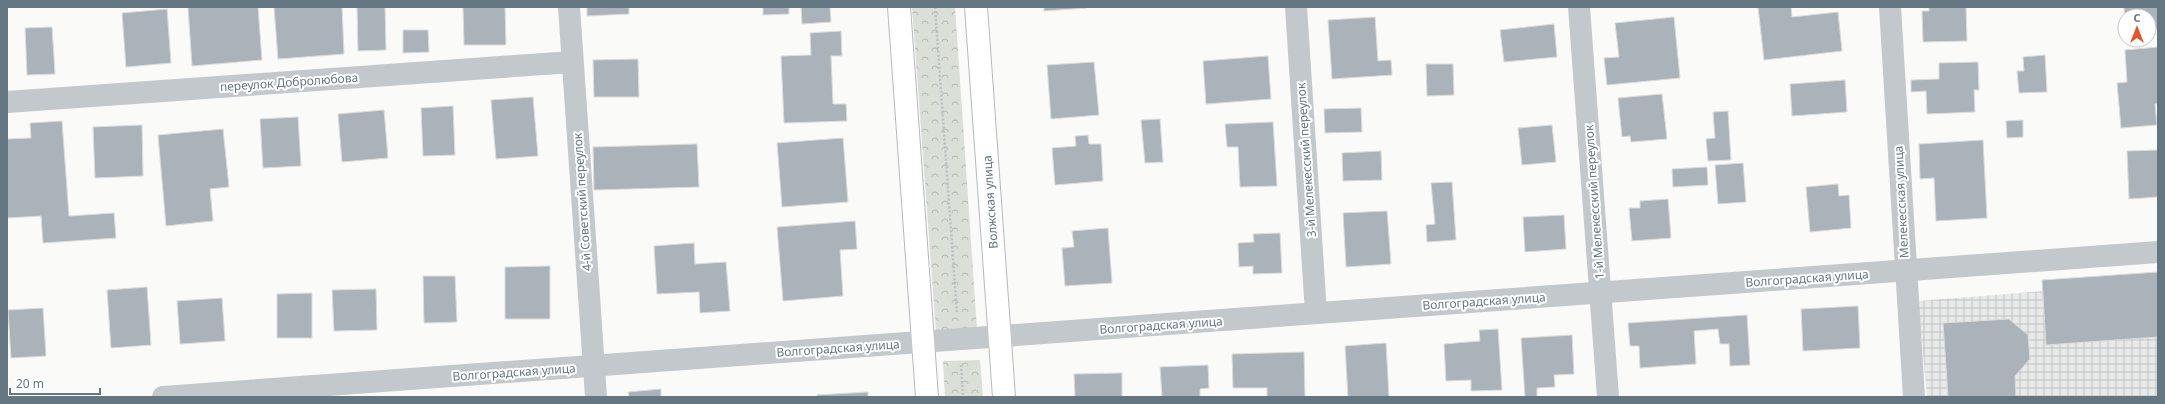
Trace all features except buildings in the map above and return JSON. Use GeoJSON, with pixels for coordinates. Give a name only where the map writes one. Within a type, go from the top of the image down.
{"type":"FeatureCollection","features":[{"type":"Feature","properties":{"kind":"main road"},"geometry":{"type":"LineString","coordinates":[[899,7],[927,397]]}},
{"type":"Feature","properties":{"kind":"main road","name":"Волжская улица"},"geometry":{"type":"LineString","coordinates":[[976,7],[1004,397]]}},
{"type":"Feature","properties":{"kind":"street","name":"4-й Советский переулок"},"geometry":{"type":"LineString","coordinates":[[569,7],[596,397]]}},
{"type":"Feature","properties":{"kind":"street","name":"3-й Мелекесский переулок"},"geometry":{"type":"LineString","coordinates":[[1296,7],[1316,313]]}},
{"type":"Feature","properties":{"kind":"street","name":"1-й Мелекесский переулок"},"geometry":{"type":"LineString","coordinates":[[1580,7],[1608,397]]}},
{"type":"Feature","properties":{"kind":"street","name":"Мелекесская улица"},"geometry":{"type":"LineString","coordinates":[[1890,7],[1914,397]]}},
{"type":"Feature","properties":{"kind":"street","name":"переулок Добролюбова"},"geometry":{"type":"LineString","coordinates":[[7,102],[572,62]]}},
{"type":"Feature","properties":{"kind":"street","name":"Волгоградская улица"},"geometry":{"type":"LineString","coordinates":[[164,397],[2158,252]]}},
{"type":"Feature","properties":{"kind":"path"},"geometry":{"type":"LineString","coordinates":[[935,7],[963,397]]}},
{"type":"Feature","properties":{"kind":"shaded area"},"geometry":{"type":"Polygon","coordinates":[[[2158,282],[2158,397],[1927,397],[1918,301],[2158,282]]]}},
{"type":"Feature","properties":{"kind":"green space"},"geometry":{"type":"Polygon","coordinates":[[[912,7],[955,7],[977,330],[936,332],[912,7]]]}},
{"type":"Feature","properties":{"kind":"green space"},"geometry":{"type":"Polygon","coordinates":[[[980,360],[983,397],[945,397],[943,361],[980,360]]]}}]}
